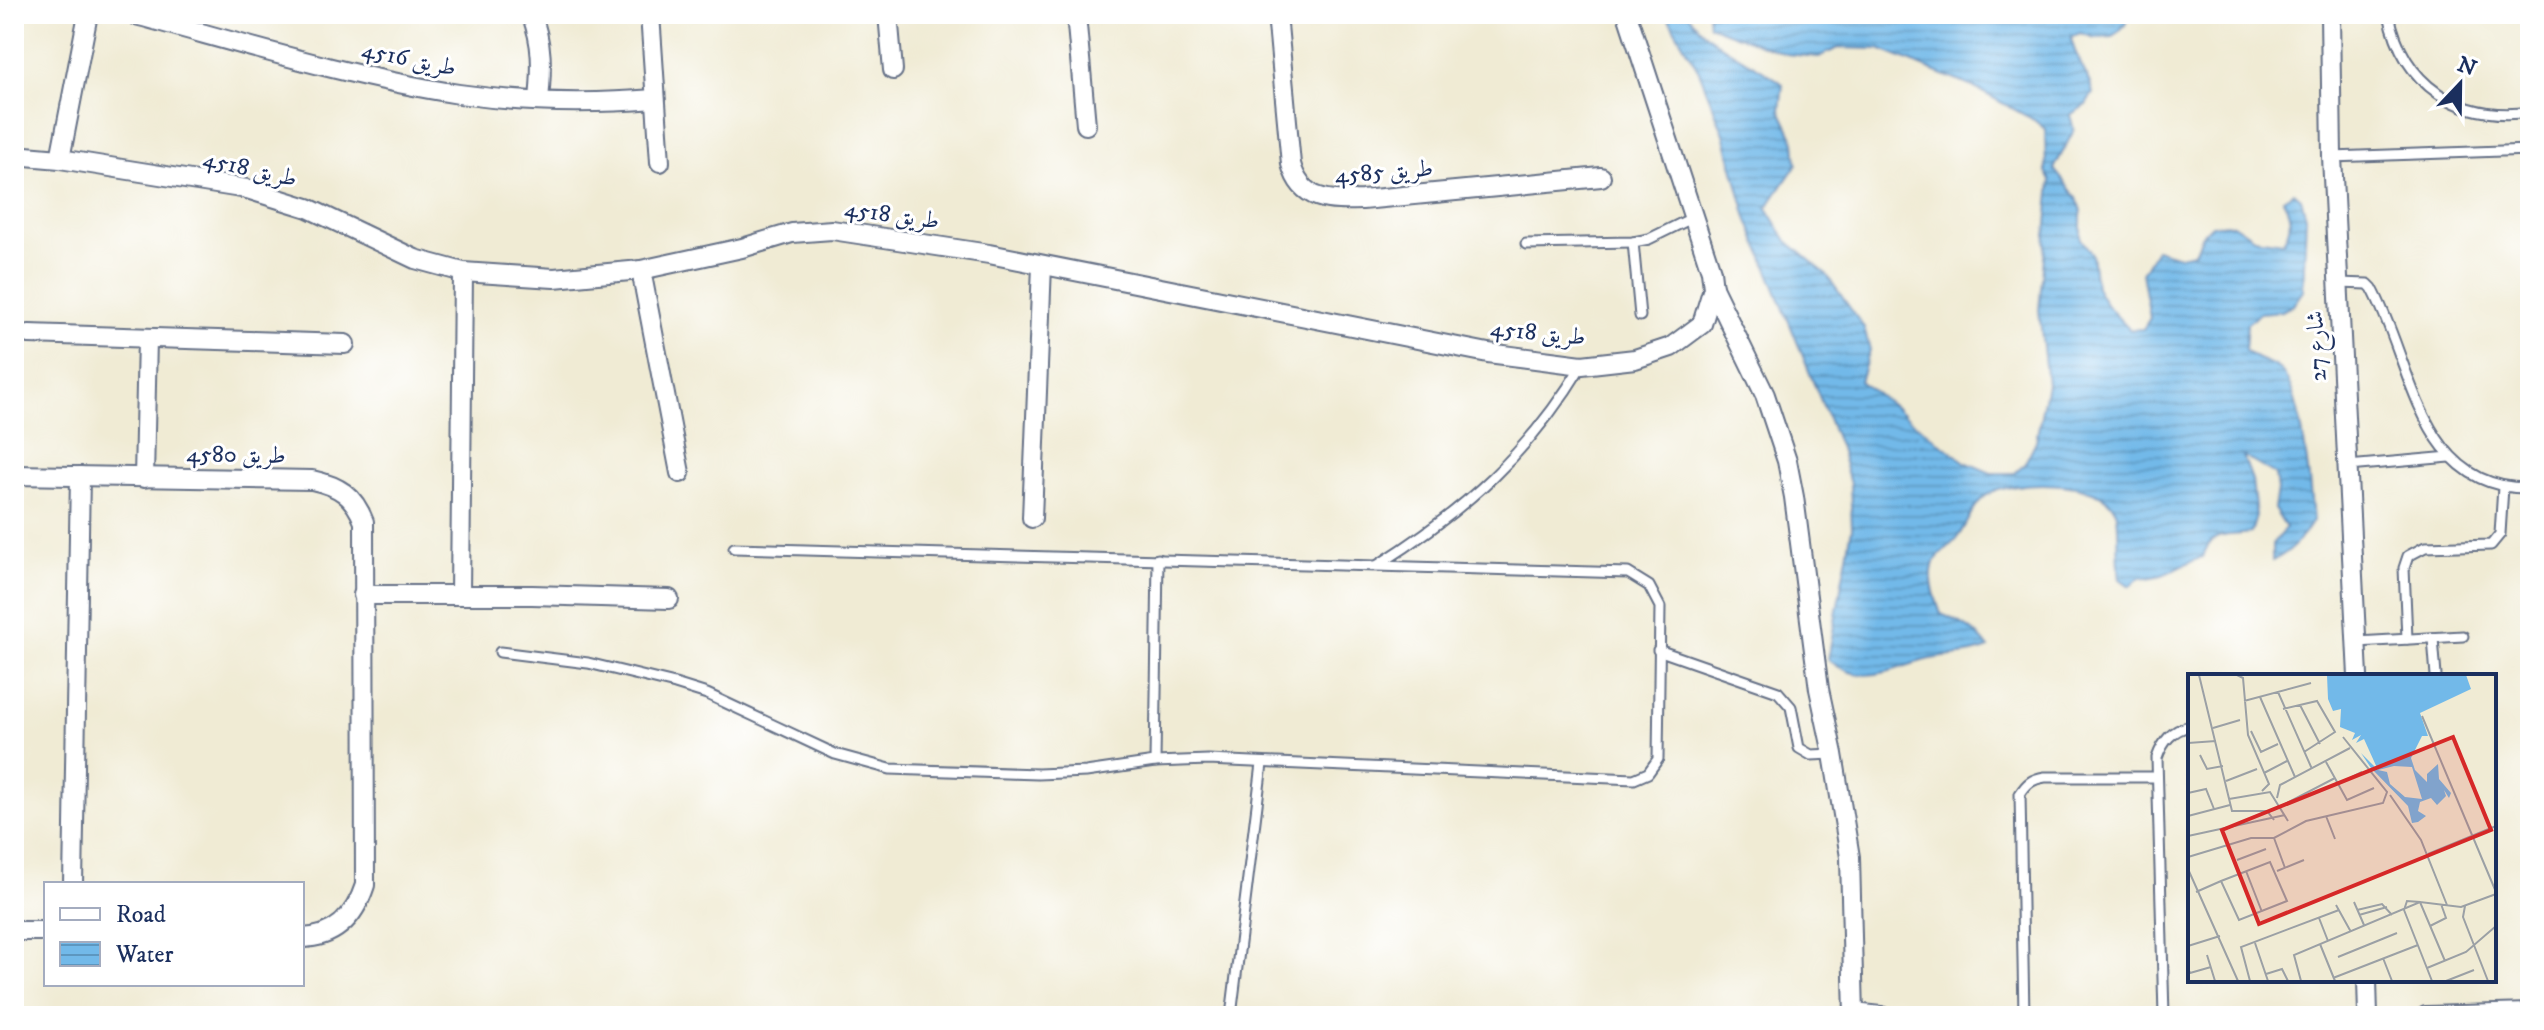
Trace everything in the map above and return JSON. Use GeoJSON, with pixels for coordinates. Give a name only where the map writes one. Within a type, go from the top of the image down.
{"type":"FeatureCollection","features":[{"type":"Feature","properties":{"kind":"street"},"geometry":{"type":"LineString","coordinates":[[60,159],[88,14]]}},
{"type":"Feature","properties":{"kind":"street","name":"طريق 4516"},"geometry":{"type":"LineString","coordinates":[[132,14],[281,55],[461,94],[539,100],[623,102],[655,99]]}},
{"type":"Feature","properties":{"kind":"street"},"geometry":{"type":"LineString","coordinates":[[531,14],[542,58],[539,100]]}},
{"type":"Feature","properties":{"kind":"street"},"geometry":{"type":"LineString","coordinates":[[650,14],[660,162]]}},
{"type":"Feature","properties":{"kind":"street"},"geometry":{"type":"LineString","coordinates":[[888,14],[893,70]]}},
{"type":"Feature","properties":{"kind":"street"},"geometry":{"type":"LineString","coordinates":[[1076,14],[1086,125]]}},
{"type":"Feature","properties":{"kind":"street","name":"طريق 4585"},"geometry":{"type":"LineString","coordinates":[[1277,14],[1291,164],[1294,176],[1305,190],[1319,198],[1362,200],[1601,177]]}},
{"type":"Feature","properties":{"kind":"street"},"geometry":{"type":"LineString","coordinates":[[1627,14],[1711,271],[1713,288],[1765,395],[1787,461],[1819,689],[1850,857],[1854,1014],[1881,1016]]}},
{"type":"Feature","properties":{"kind":"street","name":"شارع 27"},"geometry":{"type":"LineString","coordinates":[[2330,14],[2332,157],[2358,674]]}},
{"type":"Feature","properties":{"kind":"street","name":"طريق 4518"},"geometry":{"type":"LineString","coordinates":[[14,155],[60,159],[247,189],[278,197],[415,259],[463,272],[554,278],[641,270],[742,248],[792,233],[832,230],[989,254],[1488,353],[1582,365],[1635,359],[1671,347],[1702,324],[1713,288]]}},
{"type":"Feature","properties":{"kind":"street"},"geometry":{"type":"LineString","coordinates":[[1032,518],[1042,265]]}},
{"type":"Feature","properties":{"kind":"street"},"geometry":{"type":"LineString","coordinates":[[641,270],[680,473]]}},
{"type":"Feature","properties":{"kind":"street"},"geometry":{"type":"LineString","coordinates":[[460,595],[463,272]]}},
{"type":"Feature","properties":{"kind":"street"},"geometry":{"type":"LineString","coordinates":[[29,334],[345,344]]}},
{"type":"Feature","properties":{"kind":"street"},"geometry":{"type":"LineString","coordinates":[[144,478],[147,338]]}},
{"type":"Feature","properties":{"kind":"street","name":"طريق 4580"},"geometry":{"type":"LineString","coordinates":[[14,475],[312,480],[331,484],[348,493],[358,506],[364,522],[365,885],[351,916],[333,930],[304,938]]}},
{"type":"Feature","properties":{"kind":"street"},"geometry":{"type":"LineString","coordinates":[[73,882],[80,476]]}},
{"type":"Feature","properties":{"kind":"street"},"geometry":{"type":"LineString","coordinates":[[363,595],[669,599]]}},
{"type":"Feature","properties":{"kind":"street"},"geometry":{"type":"LineString","coordinates":[[14,931],[44,931]]}},
{"type":"Feature","properties":{"kind":"street"},"geometry":{"type":"LineString","coordinates":[[2367,982],[2368,1016]]}},
{"type":"Feature","properties":{"kind":"street"},"geometry":{"type":"LineString","coordinates":[[2426,1016],[2530,1013]]}},
{"type":"Feature","properties":{"kind":"lane"},"geometry":{"type":"LineString","coordinates":[[2389,14],[2400,53],[2411,69],[2441,96],[2479,110],[2530,112]]}},
{"type":"Feature","properties":{"kind":"lane"},"geometry":{"type":"LineString","coordinates":[[2332,157],[2530,150]]}},
{"type":"Feature","properties":{"kind":"lane"},"geometry":{"type":"LineString","coordinates":[[1526,244],[1633,242],[1649,239],[1694,217]]}},
{"type":"Feature","properties":{"kind":"lane"},"geometry":{"type":"LineString","coordinates":[[1633,242],[1640,316]]}},
{"type":"Feature","properties":{"kind":"lane"},"geometry":{"type":"LineString","coordinates":[[2338,283],[2368,284],[2372,288],[2418,401],[2434,434],[2450,457],[2476,478],[2503,487],[2530,488]]}},
{"type":"Feature","properties":{"kind":"lane"},"geometry":{"type":"LineString","coordinates":[[1378,565],[1444,520],[1503,467],[1557,406],[1582,365]]}},
{"type":"Feature","properties":{"kind":"lane"},"geometry":{"type":"LineString","coordinates":[[2348,466],[2450,457]]}},
{"type":"Feature","properties":{"kind":"lane"},"geometry":{"type":"LineString","coordinates":[[2407,639],[2404,568],[2408,556],[2425,547],[2491,545],[2500,534],[2503,487]]}},
{"type":"Feature","properties":{"kind":"lane"},"geometry":{"type":"LineString","coordinates":[[500,652],[588,663],[686,687],[739,708],[835,754],[890,769],[1038,774],[1208,760],[1627,779],[1642,777],[1658,759],[1661,619],[1656,596],[1649,586],[1628,573],[734,548]]}},
{"type":"Feature","properties":{"kind":"lane"},"geometry":{"type":"LineString","coordinates":[[1155,762],[1158,559]]}},
{"type":"Feature","properties":{"kind":"lane"},"geometry":{"type":"LineString","coordinates":[[2357,642],[2463,636]]}},
{"type":"Feature","properties":{"kind":"lane"},"geometry":{"type":"LineString","coordinates":[[2433,638],[2436,674]]}},
{"type":"Feature","properties":{"kind":"lane"},"geometry":{"type":"LineString","coordinates":[[1658,650],[1778,692],[1791,707],[1799,748],[1811,755],[1833,754]]}},
{"type":"Feature","properties":{"kind":"lane"},"geometry":{"type":"LineString","coordinates":[[2164,1016],[2157,758],[2165,740],[2188,726]]}},
{"type":"Feature","properties":{"kind":"lane"},"geometry":{"type":"LineString","coordinates":[[1231,1016],[1262,764]]}},
{"type":"Feature","properties":{"kind":"lane"},"geometry":{"type":"LineString","coordinates":[[2024,1016],[2020,794],[2034,779],[2045,777],[2157,777]]}},
{"type":"Feature","properties":{"kind":"water"},"geometry":{"type":"Polygon","coordinates":[[[1666,14],[1688,14],[1708,36],[1783,84],[1780,110],[1795,142],[1797,164],[1767,208],[1787,241],[1826,274],[1864,328],[1870,350],[1860,381],[1965,462],[1991,473],[2015,473],[2024,465],[2036,441],[2047,384],[2039,310],[2051,181],[2046,171],[2045,129],[1973,87],[1879,49],[1838,48],[1819,57],[1786,54],[1709,25],[1708,14],[2130,14],[2125,25],[2113,37],[2095,38],[2080,33],[2071,37],[2093,93],[2086,105],[2070,115],[2074,130],[2054,169],[2077,198],[2081,211],[2081,239],[2092,254],[2096,287],[2107,306],[2130,330],[2143,329],[2150,318],[2142,273],[2156,249],[2179,256],[2194,253],[2201,236],[2212,225],[2233,224],[2254,238],[2283,242],[2290,221],[2283,199],[2294,192],[2301,198],[2306,216],[2303,291],[2293,305],[2282,311],[2259,313],[2247,323],[2245,350],[2281,371],[2295,400],[2304,442],[2313,521],[2300,539],[2272,561],[2272,544],[2286,528],[2274,509],[2277,490],[2275,475],[2243,456],[2252,480],[2256,516],[2251,533],[2220,536],[2210,543],[2203,558],[2159,576],[2139,578],[2130,586],[2120,579],[2117,516],[2108,500],[2093,492],[2054,484],[2033,484],[1996,491],[1984,497],[1972,511],[1957,538],[1936,560],[1932,572],[1941,614],[1968,627],[1989,648],[1863,675],[1840,668],[1828,659],[1852,528],[1850,484],[1840,448],[1747,218],[1724,134],[1699,71],[1666,14]]]}}]}
